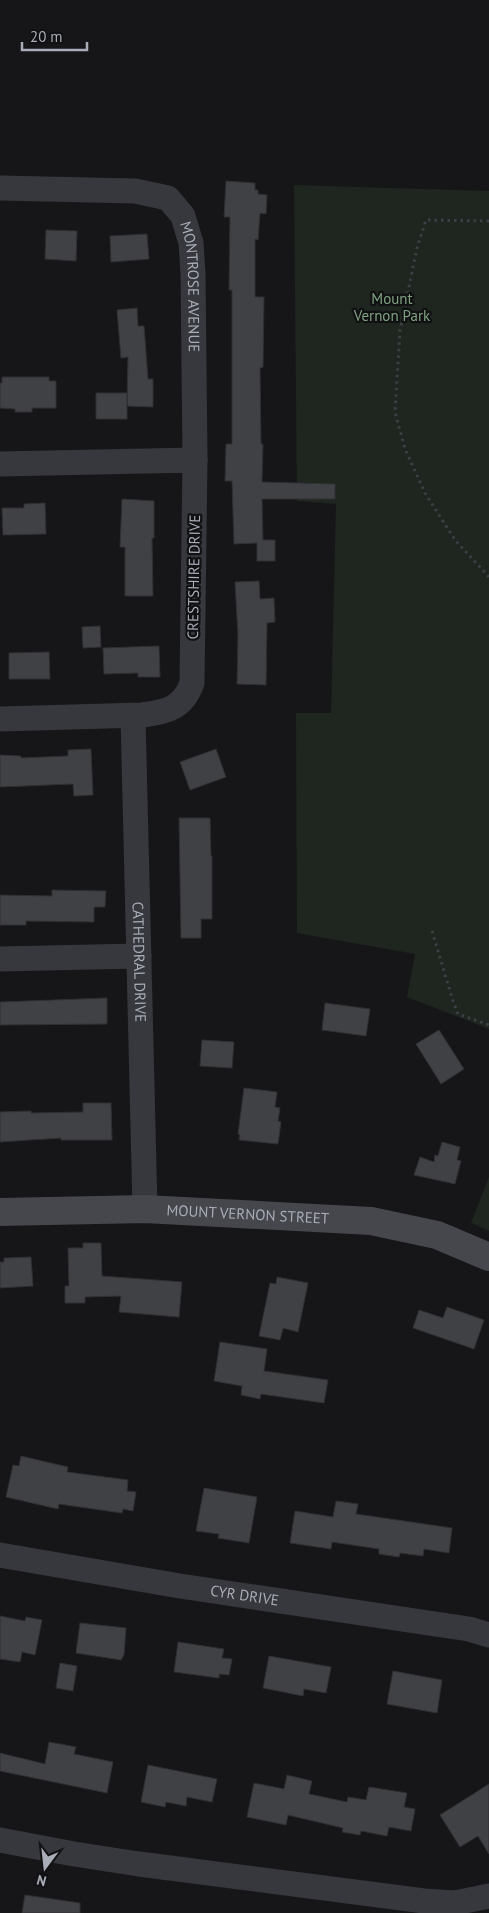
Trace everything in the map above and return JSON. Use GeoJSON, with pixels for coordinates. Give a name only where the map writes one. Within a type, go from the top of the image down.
{"type":"FeatureCollection","features":[{"type":"Feature","properties":{"kind":"main road","name":"MOUNT VERNON STREET"},"geometry":{"type":"LineString","coordinates":[[0,1212],[145,1209],[371,1221],[437,1235],[488,1254]]}},
{"type":"Feature","properties":{"kind":"street","name":"MONTROSE AVENUE"},"geometry":{"type":"LineString","coordinates":[[0,188],[135,191],[168,198],[183,216],[191,243],[193,273],[195,460]]}},
{"type":"Feature","properties":{"kind":"street"},"geometry":{"type":"LineString","coordinates":[[0,464],[195,460]]}},
{"type":"Feature","properties":{"kind":"street","name":"CRESTSHIRE DRIVE"},"geometry":{"type":"LineString","coordinates":[[0,719],[158,714],[179,705],[188,695],[192,683],[195,460]]}},
{"type":"Feature","properties":{"kind":"street","name":"CATHEDRAL DRIVE"},"geometry":{"type":"LineString","coordinates":[[133,716],[145,1209]]}},
{"type":"Feature","properties":{"kind":"street"},"geometry":{"type":"LineString","coordinates":[[0,959],[139,956]]}},
{"type":"Feature","properties":{"kind":"street","name":"CYR DRIVE"},"geometry":{"type":"LineString","coordinates":[[0,1555],[180,1586],[469,1629],[489,1635]]}},
{"type":"Feature","properties":{"kind":"street"},"geometry":{"type":"LineString","coordinates":[[0,1840],[120,1861],[424,1901],[455,1902],[489,1896]]}},
{"type":"Feature","properties":{"kind":"path"},"geometry":{"type":"LineString","coordinates":[[489,221],[426,220],[417,248],[400,330],[395,412],[405,449],[425,493],[455,540],[489,576]]}},
{"type":"Feature","properties":{"kind":"path"},"geometry":{"type":"LineString","coordinates":[[432,931],[458,1014],[489,1025]]}},
{"type":"Feature","properties":{"kind":"green space","name":"Mount Vernon Park"},"geometry":{"type":"Polygon","coordinates":[[[294,185],[489,191],[489,1029],[407,997],[415,954],[297,933],[296,713],[331,713],[336,504],[297,501],[294,185]]]}},
{"type":"Feature","properties":{"kind":"green space"},"geometry":{"type":"Polygon","coordinates":[[[489,1177],[489,1231],[471,1223],[489,1177]]]}},
{"type":"Feature","properties":{"kind":"building"},"geometry":{"type":"Polygon","coordinates":[[[226,181],[255,183],[255,190],[258,190],[258,194],[267,195],[266,214],[260,213],[258,240],[255,239],[255,297],[264,297],[263,367],[260,368],[261,444],[263,444],[262,482],[335,484],[335,499],[262,499],[263,540],[275,540],[275,561],[257,561],[257,543],[234,544],[232,481],[225,481],[226,444],[232,444],[232,290],[229,290],[230,217],[224,217],[226,181]]]}},
{"type":"Feature","properties":{"kind":"building"},"geometry":{"type":"Polygon","coordinates":[[[46,230],[77,231],[76,261],[45,259],[46,230]]]}},
{"type":"Feature","properties":{"kind":"building"},"geometry":{"type":"Polygon","coordinates":[[[147,234],[149,259],[111,262],[110,236],[147,234]]]}},
{"type":"Feature","properties":{"kind":"building"},"geometry":{"type":"Polygon","coordinates":[[[137,308],[138,326],[144,326],[148,379],[153,379],[153,407],[127,406],[128,357],[121,358],[117,310],[137,308]]]}},
{"type":"Feature","properties":{"kind":"building"},"geometry":{"type":"Polygon","coordinates":[[[2,377],[49,377],[49,381],[56,381],[56,408],[32,408],[32,412],[15,412],[15,409],[0,408],[0,383],[2,383],[2,377]]]}},
{"type":"Feature","properties":{"kind":"building"},"geometry":{"type":"Polygon","coordinates":[[[96,393],[127,393],[127,419],[96,419],[96,393]]]}},
{"type":"Feature","properties":{"kind":"building"},"geometry":{"type":"Polygon","coordinates":[[[122,499],[154,501],[154,538],[152,538],[153,596],[125,596],[125,547],[120,547],[122,499]]]}},
{"type":"Feature","properties":{"kind":"building"},"geometry":{"type":"Polygon","coordinates":[[[45,503],[46,534],[3,535],[2,508],[24,508],[24,504],[45,503]]]}},
{"type":"Feature","properties":{"kind":"building"},"geometry":{"type":"Polygon","coordinates":[[[259,581],[260,599],[274,598],[275,622],[267,623],[266,685],[237,684],[238,635],[235,582],[259,581]]]}},
{"type":"Feature","properties":{"kind":"building"},"geometry":{"type":"Polygon","coordinates":[[[100,626],[101,647],[83,648],[82,627],[100,626]]]}},
{"type":"Feature","properties":{"kind":"building"},"geometry":{"type":"Polygon","coordinates":[[[159,646],[160,677],[138,677],[138,673],[104,674],[103,648],[159,646]]]}},
{"type":"Feature","properties":{"kind":"building"},"geometry":{"type":"Polygon","coordinates":[[[49,652],[50,679],[9,679],[9,653],[49,652]]]}},
{"type":"Feature","properties":{"kind":"building"},"geometry":{"type":"Polygon","coordinates":[[[91,749],[93,795],[74,796],[73,784],[0,787],[0,755],[21,756],[21,758],[68,756],[68,750],[91,749]]]}},
{"type":"Feature","properties":{"kind":"building"},"geometry":{"type":"Polygon","coordinates":[[[216,749],[226,777],[190,790],[180,762],[216,749]]]}},
{"type":"Feature","properties":{"kind":"building"},"geometry":{"type":"Polygon","coordinates":[[[179,818],[210,818],[212,919],[201,919],[201,938],[181,938],[179,818]]]}},
{"type":"Feature","properties":{"kind":"building"},"geometry":{"type":"Polygon","coordinates":[[[52,890],[106,891],[105,907],[94,907],[94,922],[26,921],[26,925],[0,925],[0,895],[52,896],[52,890]]]}},
{"type":"Feature","properties":{"kind":"building"},"geometry":{"type":"Polygon","coordinates":[[[107,998],[107,1024],[0,1025],[0,1002],[107,998]]]}},
{"type":"Feature","properties":{"kind":"building"},"geometry":{"type":"Polygon","coordinates":[[[325,1003],[370,1009],[366,1036],[322,1030],[325,1003]]]}},
{"type":"Feature","properties":{"kind":"building"},"geometry":{"type":"Polygon","coordinates":[[[439,1030],[464,1069],[441,1084],[416,1044],[439,1030]]]}},
{"type":"Feature","properties":{"kind":"building"},"geometry":{"type":"Polygon","coordinates":[[[202,1040],[234,1042],[232,1068],[200,1066],[202,1040]]]}},
{"type":"Feature","properties":{"kind":"building"},"geometry":{"type":"Polygon","coordinates":[[[244,1088],[277,1092],[275,1107],[280,1108],[278,1121],[281,1122],[278,1144],[239,1140],[240,1135],[238,1134],[244,1088]]]}},
{"type":"Feature","properties":{"kind":"building"},"geometry":{"type":"Polygon","coordinates":[[[83,1103],[111,1103],[112,1140],[61,1140],[61,1138],[0,1142],[0,1112],[83,1112],[83,1103]]]}},
{"type":"Feature","properties":{"kind":"building"},"geometry":{"type":"Polygon","coordinates":[[[442,1142],[460,1147],[457,1160],[461,1161],[455,1184],[414,1175],[420,1157],[434,1162],[435,1155],[438,1156],[442,1142]]]}},
{"type":"Feature","properties":{"kind":"building"},"geometry":{"type":"Polygon","coordinates":[[[83,1243],[101,1243],[102,1276],[182,1282],[179,1317],[119,1312],[121,1296],[85,1297],[85,1303],[65,1303],[65,1286],[69,1286],[68,1248],[83,1248],[83,1243]]]}},
{"type":"Feature","properties":{"kind":"building"},"geometry":{"type":"Polygon","coordinates":[[[31,1257],[33,1286],[0,1288],[0,1262],[4,1262],[4,1258],[31,1257]]]}},
{"type":"Feature","properties":{"kind":"building"},"geometry":{"type":"Polygon","coordinates":[[[277,1277],[308,1283],[298,1332],[283,1328],[280,1340],[259,1336],[270,1283],[276,1284],[277,1277]]]}},
{"type":"Feature","properties":{"kind":"building"},"geometry":{"type":"Polygon","coordinates":[[[447,1307],[484,1320],[474,1349],[413,1328],[419,1310],[443,1318],[447,1307]]]}},
{"type":"Feature","properties":{"kind":"building"},"geometry":{"type":"Polygon","coordinates":[[[220,1342],[267,1349],[264,1371],[328,1380],[324,1403],[261,1394],[260,1399],[241,1395],[242,1386],[214,1381],[220,1342]]]}},
{"type":"Feature","properties":{"kind":"building"},"geometry":{"type":"Polygon","coordinates":[[[21,1456],[68,1467],[67,1472],[128,1480],[127,1491],[136,1492],[133,1511],[123,1509],[122,1513],[59,1504],[58,1509],[6,1497],[13,1465],[19,1466],[21,1456]]]}},
{"type":"Feature","properties":{"kind":"building"},"geometry":{"type":"Polygon","coordinates":[[[204,1488],[257,1497],[249,1543],[218,1538],[219,1534],[196,1531],[204,1488]]]}},
{"type":"Feature","properties":{"kind":"building"},"geometry":{"type":"Polygon","coordinates":[[[336,1501],[358,1504],[356,1514],[452,1528],[449,1553],[424,1549],[423,1556],[400,1553],[399,1557],[379,1554],[379,1549],[332,1542],[331,1549],[290,1543],[295,1511],[333,1517],[336,1501]]]}},
{"type":"Feature","properties":{"kind":"building"},"geometry":{"type":"Polygon","coordinates":[[[0,1616],[25,1621],[26,1617],[42,1620],[35,1655],[22,1652],[20,1662],[0,1659],[0,1616]]]}},
{"type":"Feature","properties":{"kind":"building"},"geometry":{"type":"Polygon","coordinates":[[[80,1623],[126,1628],[124,1655],[121,1660],[76,1653],[80,1623]]]}},
{"type":"Feature","properties":{"kind":"building"},"geometry":{"type":"Polygon","coordinates":[[[178,1642],[224,1649],[222,1658],[232,1659],[229,1675],[219,1674],[219,1678],[174,1672],[178,1642]]]}},
{"type":"Feature","properties":{"kind":"building"},"geometry":{"type":"Polygon","coordinates":[[[269,1656],[331,1667],[326,1693],[304,1689],[303,1696],[263,1688],[269,1656]]]}},
{"type":"Feature","properties":{"kind":"building"},"geometry":{"type":"Polygon","coordinates":[[[60,1663],[77,1666],[73,1691],[56,1688],[60,1663]]]}},
{"type":"Feature","properties":{"kind":"building"},"geometry":{"type":"Polygon","coordinates":[[[393,1671],[442,1680],[437,1713],[387,1704],[393,1671]]]}},
{"type":"Feature","properties":{"kind":"building"},"geometry":{"type":"Polygon","coordinates":[[[49,1742],[76,1747],[74,1754],[113,1762],[107,1793],[0,1771],[0,1753],[45,1764],[49,1742]]]}},
{"type":"Feature","properties":{"kind":"building"},"geometry":{"type":"Polygon","coordinates":[[[148,1765],[217,1779],[212,1802],[187,1797],[186,1806],[166,1802],[165,1807],[141,1802],[148,1765]]]}},
{"type":"Feature","properties":{"kind":"building"},"geometry":{"type":"Polygon","coordinates":[[[287,1775],[312,1781],[309,1794],[347,1802],[348,1797],[366,1800],[369,1787],[407,1793],[404,1807],[415,1809],[411,1831],[389,1827],[387,1836],[361,1831],[360,1835],[342,1832],[343,1828],[288,1815],[286,1825],[247,1817],[254,1783],[284,1789],[287,1775]]]}},
{"type":"Feature","properties":{"kind":"building"},"geometry":{"type":"Polygon","coordinates":[[[489,1784],[489,1854],[478,1836],[460,1847],[440,1815],[489,1784]]]}},
{"type":"Feature","properties":{"kind":"building"},"geometry":{"type":"Polygon","coordinates":[[[25,1895],[80,1903],[80,1913],[22,1913],[25,1895]]]}}]}
